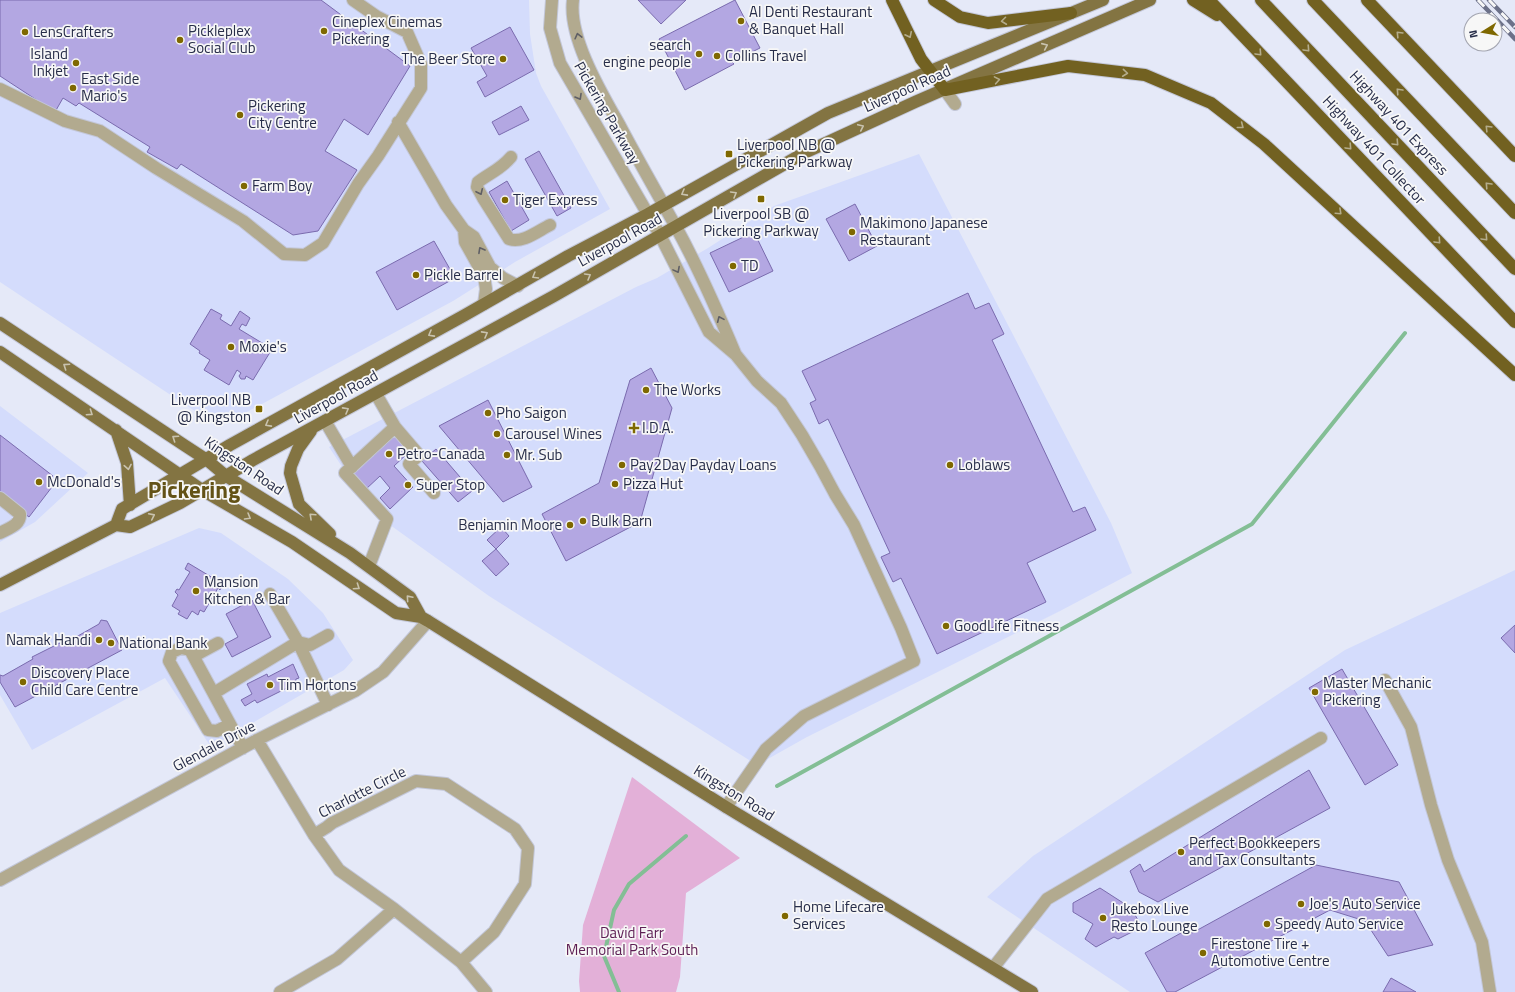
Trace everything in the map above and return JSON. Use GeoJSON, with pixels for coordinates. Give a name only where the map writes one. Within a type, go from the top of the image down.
{"type":"FeatureCollection","features":[{"type":"Feature","properties":{"kind":"highway"},"geometry":{"type":"LineString","coordinates":[[892,0],[921,59],[945,90],[1068,66],[1145,75],[1211,103],[1264,144],[1515,375]]}},
{"type":"Feature","properties":{"kind":"highway"},"geometry":{"type":"LineString","coordinates":[[934,0],[960,17],[988,23],[1071,13]]}},
{"type":"Feature","properties":{"kind":"highway"},"geometry":{"type":"LineString","coordinates":[[1193,0],[1233,24]]}},
{"type":"Feature","properties":{"kind":"highway","name":"Highway 401 Collector"},"geometry":{"type":"LineString","coordinates":[[1210,0],[1515,322]]}},
{"type":"Feature","properties":{"kind":"highway","name":"Highway 401 Express"},"geometry":{"type":"LineString","coordinates":[[1261,0],[1515,269]]}},
{"type":"Feature","properties":{"kind":"highway","name":"Highway 401 Express"},"geometry":{"type":"LineString","coordinates":[[1313,0],[1515,213]]}},
{"type":"Feature","properties":{"kind":"highway"},"geometry":{"type":"LineString","coordinates":[[1367,0],[1515,156]]}},
{"type":"Feature","properties":{"kind":"main road","name":"Liverpool Road"},"geometry":{"type":"LineString","coordinates":[[116,526],[122,509],[237,441],[828,113],[929,70],[1103,0]]}},
{"type":"Feature","properties":{"kind":"main road","name":"Liverpool Road"},"geometry":{"type":"LineString","coordinates":[[0,585],[116,526],[130,528],[180,503],[253,460],[554,296],[804,153],[915,102],[1150,0]]}},
{"type":"Feature","properties":{"kind":"main road","name":"Kingston Road"},"geometry":{"type":"LineString","coordinates":[[0,323],[207,460],[226,476],[350,552],[410,597],[424,619]]}},
{"type":"Feature","properties":{"kind":"main road","name":"Kingston Road"},"geometry":{"type":"LineString","coordinates":[[0,352],[202,490],[292,542],[396,613],[424,619],[726,808],[1032,992]]}},
{"type":"Feature","properties":{"kind":"main road"},"geometry":{"type":"LineString","coordinates":[[312,428],[298,449],[291,466],[290,473],[299,504],[350,552]]}},
{"type":"Feature","properties":{"kind":"main road"},"geometry":{"type":"LineString","coordinates":[[116,430],[128,463],[130,505]]}},
{"type":"Feature","properties":{"kind":"street"},"geometry":{"type":"LineString","coordinates":[[0,89],[65,122],[100,131],[156,168],[243,221],[284,254],[305,255],[323,243],[358,184],[378,156],[420,88],[421,64],[407,32],[376,16],[353,0]]}},
{"type":"Feature","properties":{"kind":"street","name":"Pickering Parkway"},"geometry":{"type":"LineString","coordinates":[[552,0],[550,28],[560,63],[660,235],[709,332],[736,355]]}},
{"type":"Feature","properties":{"kind":"street","name":"Pickering Parkway"},"geometry":{"type":"LineString","coordinates":[[573,0],[572,6],[574,21],[582,53],[697,268],[736,355]]}},
{"type":"Feature","properties":{"kind":"street"},"geometry":{"type":"LineString","coordinates":[[945,90],[955,104]]}},
{"type":"Feature","properties":{"kind":"street"},"geometry":{"type":"LineString","coordinates":[[398,122],[446,205],[464,230],[474,237],[490,267],[503,278],[518,286]]}},
{"type":"Feature","properties":{"kind":"street"},"geometry":{"type":"LineString","coordinates":[[511,157],[504,166],[478,182],[477,187],[483,198],[509,239],[515,241],[522,239],[550,225]]}},
{"type":"Feature","properties":{"kind":"street"},"geometry":{"type":"LineString","coordinates":[[464,230],[466,242],[484,276],[486,288],[484,304]]}},
{"type":"Feature","properties":{"kind":"street"},"geometry":{"type":"LineString","coordinates":[[726,808],[766,749],[804,716],[914,661],[901,628],[854,525],[820,466],[781,403],[756,381],[736,355]]}},
{"type":"Feature","properties":{"kind":"street"},"geometry":{"type":"LineString","coordinates":[[376,394],[394,427],[420,454],[409,464],[434,493]]}},
{"type":"Feature","properties":{"kind":"street"},"geometry":{"type":"LineString","coordinates":[[325,421],[352,467]]}},
{"type":"Feature","properties":{"kind":"street"},"geometry":{"type":"LineString","coordinates":[[369,566],[387,519],[345,473],[394,427]]}},
{"type":"Feature","properties":{"kind":"street"},"geometry":{"type":"LineString","coordinates":[[0,498],[20,514],[18,523],[1,532]]}},
{"type":"Feature","properties":{"kind":"street"},"geometry":{"type":"LineString","coordinates":[[270,594],[298,642],[328,705]]}},
{"type":"Feature","properties":{"kind":"street","name":"Glendale Drive"},"geometry":{"type":"LineString","coordinates":[[0,880],[257,740],[354,691],[383,672],[424,619]]}},
{"type":"Feature","properties":{"kind":"street"},"geometry":{"type":"LineString","coordinates":[[214,693],[298,642],[310,645],[328,636]]}},
{"type":"Feature","properties":{"kind":"street"},"geometry":{"type":"LineString","coordinates":[[194,656],[218,643]]}},
{"type":"Feature","properties":{"kind":"street"},"geometry":{"type":"LineString","coordinates":[[230,724],[217,731],[208,730],[169,661],[172,652],[181,648],[190,650],[243,748]]}},
{"type":"Feature","properties":{"kind":"street"},"geometry":{"type":"LineString","coordinates":[[1386,680],[1411,727],[1431,805],[1448,860],[1482,942],[1490,992]]}},
{"type":"Feature","properties":{"kind":"street"},"geometry":{"type":"LineString","coordinates":[[993,968],[1047,898],[1321,738]]}},
{"type":"Feature","properties":{"kind":"street"},"geometry":{"type":"LineString","coordinates":[[257,740],[314,835],[339,870],[394,909],[461,962],[486,992]]}},
{"type":"Feature","properties":{"kind":"street","name":"Charlotte Circle"},"geometry":{"type":"LineString","coordinates":[[314,835],[332,823],[416,781],[446,784],[515,829],[528,848],[525,884],[494,932],[461,962]]}},
{"type":"Feature","properties":{"kind":"street"},"geometry":{"type":"LineString","coordinates":[[280,992],[337,959],[394,909]]}},
{"type":"Feature","properties":{"kind":"shaded area"},"geometry":{"type":"Polygon","coordinates":[[[0,0],[529,0],[530,34],[536,73],[541,86],[610,209],[515,262],[453,301],[219,427],[0,282],[0,0]]]}},
{"type":"Feature","properties":{"kind":"shaded area"},"geometry":{"type":"Polygon","coordinates":[[[919,154],[1111,523],[1132,573],[1060,611],[807,737],[757,765],[489,596],[372,512],[329,447],[636,287],[657,278],[774,206],[919,154]]]}},
{"type":"Feature","properties":{"kind":"shaded area"},"geometry":{"type":"Polygon","coordinates":[[[0,406],[88,473],[35,522],[0,542],[0,406]]]}},
{"type":"Feature","properties":{"kind":"shaded area"},"geometry":{"type":"Polygon","coordinates":[[[199,528],[221,533],[288,579],[323,613],[353,660],[344,670],[211,747],[165,678],[32,750],[0,695],[0,613],[199,528]]]}},
{"type":"Feature","properties":{"kind":"shaded area"},"geometry":{"type":"Polygon","coordinates":[[[1515,570],[1515,992],[1130,992],[987,897],[1033,856],[1345,650],[1515,570]]]}},
{"type":"Feature","properties":{"kind":"green space","name":"David Farr Memorial Park South"},"geometry":{"type":"Polygon","coordinates":[[[632,777],[740,858],[686,893],[680,977],[676,992],[580,992],[579,981],[583,925],[632,777]]]}},
{"type":"Feature","properties":{"kind":"building","name":"Pickering City Centre"},"geometry":{"type":"Polygon","coordinates":[[[0,0],[321,0],[410,66],[368,135],[344,119],[325,151],[357,170],[318,231],[293,235],[181,164],[177,169],[147,152],[150,147],[79,103],[76,106],[63,98],[55,112],[0,76],[0,0]]]}},
{"type":"Feature","properties":{"kind":"building"},"geometry":{"type":"Polygon","coordinates":[[[638,0],[686,0],[661,24],[638,0]]]}},
{"type":"Feature","properties":{"kind":"building"},"geometry":{"type":"Polygon","coordinates":[[[735,0],[760,48],[732,62],[734,64],[685,90],[659,39],[735,0]]]}},
{"type":"Feature","properties":{"kind":"building","name":"The Beer Store"},"geometry":{"type":"Polygon","coordinates":[[[510,27],[534,70],[485,97],[477,82],[487,76],[471,48],[510,27]]]}},
{"type":"Feature","properties":{"kind":"building"},"geometry":{"type":"Polygon","coordinates":[[[521,106],[529,120],[499,135],[492,122],[521,106]]]}},
{"type":"Feature","properties":{"kind":"building"},"geometry":{"type":"Polygon","coordinates":[[[539,151],[571,208],[557,216],[525,159],[539,151]]]}},
{"type":"Feature","properties":{"kind":"building"},"geometry":{"type":"Polygon","coordinates":[[[507,181],[529,220],[511,231],[489,192],[507,181]]]}},
{"type":"Feature","properties":{"kind":"building","name":"Makimono Japanese Restaurant"},"geometry":{"type":"Polygon","coordinates":[[[855,204],[877,246],[849,261],[826,219],[855,204]]]}},
{"type":"Feature","properties":{"kind":"building"},"geometry":{"type":"Polygon","coordinates":[[[754,232],[773,271],[729,292],[710,253],[754,232]]]}},
{"type":"Feature","properties":{"kind":"building","name":"Pickle Barrel"},"geometry":{"type":"Polygon","coordinates":[[[434,241],[455,278],[397,310],[376,272],[434,241]]]}},
{"type":"Feature","properties":{"kind":"building","name":"Loblaws"},"geometry":{"type":"Polygon","coordinates":[[[968,293],[975,309],[989,303],[1004,334],[992,340],[1073,512],[1085,507],[1096,530],[1027,563],[1046,602],[937,654],[901,578],[893,582],[881,557],[890,553],[828,419],[819,424],[810,403],[816,400],[802,371],[968,293]]]}},
{"type":"Feature","properties":{"kind":"building","name":"Moxie's"},"geometry":{"type":"Polygon","coordinates":[[[211,309],[222,315],[220,319],[231,326],[240,311],[250,318],[246,326],[242,324],[239,329],[272,349],[253,380],[246,376],[245,379],[241,379],[239,376],[241,373],[237,370],[229,385],[204,370],[210,360],[199,353],[200,351],[190,344],[211,309]]]}},
{"type":"Feature","properties":{"kind":"building"},"geometry":{"type":"Polygon","coordinates":[[[651,368],[672,408],[640,522],[566,561],[542,514],[599,483],[630,380],[651,368]]]}},
{"type":"Feature","properties":{"kind":"building"},"geometry":{"type":"Polygon","coordinates":[[[488,400],[532,487],[503,502],[439,426],[488,400]]]}},
{"type":"Feature","properties":{"kind":"building"},"geometry":{"type":"Polygon","coordinates":[[[0,435],[53,476],[50,479],[55,483],[29,517],[0,495],[0,435]]]}},
{"type":"Feature","properties":{"kind":"building"},"geometry":{"type":"Polygon","coordinates":[[[395,436],[409,452],[394,466],[413,487],[390,509],[380,498],[390,488],[380,476],[365,490],[352,475],[395,436]]]}},
{"type":"Feature","properties":{"kind":"building"},"geometry":{"type":"Polygon","coordinates":[[[436,449],[472,491],[458,502],[422,461],[436,449]]]}},
{"type":"Feature","properties":{"kind":"building"},"geometry":{"type":"Polygon","coordinates":[[[501,527],[509,536],[496,549],[487,540],[501,527]]]}},
{"type":"Feature","properties":{"kind":"building"},"geometry":{"type":"Polygon","coordinates":[[[496,549],[509,564],[496,576],[482,561],[496,549]]]}},
{"type":"Feature","properties":{"kind":"building","name":"Mansion Kitchen & Bar"},"geometry":{"type":"Polygon","coordinates":[[[188,563],[223,584],[220,590],[218,588],[204,612],[200,610],[198,615],[192,611],[187,619],[178,614],[180,611],[172,606],[178,595],[175,592],[177,589],[179,590],[190,572],[185,569],[188,563]]]}},
{"type":"Feature","properties":{"kind":"building"},"geometry":{"type":"Polygon","coordinates":[[[252,600],[271,637],[232,657],[225,644],[238,637],[226,614],[252,600]]]}},
{"type":"Feature","properties":{"kind":"building"},"geometry":{"type":"Polygon","coordinates":[[[101,620],[107,621],[122,650],[15,707],[0,682],[0,675],[3,676],[33,659],[32,657],[68,639],[69,641],[99,624],[101,620]]]}},
{"type":"Feature","properties":{"kind":"building"},"geometry":{"type":"Polygon","coordinates":[[[1515,625],[1515,653],[1501,638],[1515,625]]]}},
{"type":"Feature","properties":{"kind":"building","name":"Tim Hortons"},"geometry":{"type":"Polygon","coordinates":[[[293,664],[299,678],[296,679],[295,684],[257,703],[255,700],[245,706],[241,700],[252,694],[247,684],[267,674],[268,677],[293,664]]]}},
{"type":"Feature","properties":{"kind":"building"},"geometry":{"type":"Polygon","coordinates":[[[1342,669],[1398,765],[1365,785],[1309,688],[1342,669]]]}},
{"type":"Feature","properties":{"kind":"building"},"geometry":{"type":"Polygon","coordinates":[[[1309,770],[1330,808],[1158,902],[1139,892],[1130,871],[1140,864],[1144,872],[1309,770]]]}},
{"type":"Feature","properties":{"kind":"building"},"geometry":{"type":"Polygon","coordinates":[[[1316,865],[1399,882],[1433,945],[1388,956],[1365,921],[1330,910],[1175,992],[1167,992],[1145,953],[1190,928],[1192,933],[1316,865]]]}},
{"type":"Feature","properties":{"kind":"building"},"geometry":{"type":"Polygon","coordinates":[[[1100,888],[1131,908],[1142,927],[1118,939],[1114,937],[1096,947],[1085,939],[1093,924],[1073,912],[1073,903],[1100,888]]]}},
{"type":"Feature","properties":{"kind":"building"},"geometry":{"type":"Polygon","coordinates":[[[1391,978],[1416,992],[1383,992],[1391,978]]]}},
{"type":"Feature","properties":{"kind":"waterway"},"geometry":{"type":"LineString","coordinates":[[777,786],[1252,524],[1405,333]]}},
{"type":"Feature","properties":{"kind":"waterway"},"geometry":{"type":"LineString","coordinates":[[619,992],[604,956],[614,910],[629,884],[686,836]]}},
{"type":"Feature","properties":{"kind":"railway"},"geometry":{"type":"LineString","coordinates":[[1478,0],[1515,39]]}},
{"type":"Feature","properties":{"kind":"railway"},"geometry":{"type":"LineString","coordinates":[[1489,0],[1515,27]]}},
{"type":"Feature","properties":{"kind":"place","name":"Al Denti Restaurant & Banquet Hall"},"geometry":{"type":"Point","coordinates":[741,21]}},
{"type":"Feature","properties":{"kind":"place","name":"Cineplex Cinemas Pickering"},"geometry":{"type":"Point","coordinates":[324,31]}},
{"type":"Feature","properties":{"kind":"place","name":"LensCrafters"},"geometry":{"type":"Point","coordinates":[25,32]}},
{"type":"Feature","properties":{"kind":"place","name":"Pickleplex Social Club"},"geometry":{"type":"Point","coordinates":[180,40]}},
{"type":"Feature","properties":{"kind":"place","name":"search engine people"},"geometry":{"type":"Point","coordinates":[699,54]}},
{"type":"Feature","properties":{"kind":"place","name":"Collins Travel"},"geometry":{"type":"Point","coordinates":[717,56]}},
{"type":"Feature","properties":{"kind":"place","name":"The Beer Store"},"geometry":{"type":"Point","coordinates":[503,59]}},
{"type":"Feature","properties":{"kind":"place","name":"Island Inkjet"},"geometry":{"type":"Point","coordinates":[76,63]}},
{"type":"Feature","properties":{"kind":"place","name":"East Side Mario's"},"geometry":{"type":"Point","coordinates":[73,88]}},
{"type":"Feature","properties":{"kind":"place","name":"Pickering City Centre"},"geometry":{"type":"Point","coordinates":[240,115]}},
{"type":"Feature","properties":{"kind":"place","name":"Liverpool NB @ Pickering Parkway"},"geometry":{"type":"Point","coordinates":[729,154]}},
{"type":"Feature","properties":{"kind":"place","name":"Farm Boy"},"geometry":{"type":"Point","coordinates":[244,186]}},
{"type":"Feature","properties":{"kind":"place","name":"Liverpool SB @ Pickering Parkway"},"geometry":{"type":"Point","coordinates":[761,199]}},
{"type":"Feature","properties":{"kind":"place","name":"Tiger Express"},"geometry":{"type":"Point","coordinates":[505,200]}},
{"type":"Feature","properties":{"kind":"place","name":"Makimono Japanese Restaurant"},"geometry":{"type":"Point","coordinates":[852,232]}},
{"type":"Feature","properties":{"kind":"place","name":"TD"},"geometry":{"type":"Point","coordinates":[733,266]}},
{"type":"Feature","properties":{"kind":"place","name":"Pickle Barrel"},"geometry":{"type":"Point","coordinates":[416,275]}},
{"type":"Feature","properties":{"kind":"place","name":"Moxie's"},"geometry":{"type":"Point","coordinates":[231,347]}},
{"type":"Feature","properties":{"kind":"place","name":"The Works"},"geometry":{"type":"Point","coordinates":[646,390]}},
{"type":"Feature","properties":{"kind":"place","name":"Liverpool NB @ Kingston"},"geometry":{"type":"Point","coordinates":[259,409]}},
{"type":"Feature","properties":{"kind":"place","name":"Pho Saigon"},"geometry":{"type":"Point","coordinates":[488,413]}},
{"type":"Feature","properties":{"kind":"place","name":"I.D.A."},"geometry":{"type":"Point","coordinates":[634,428]}},
{"type":"Feature","properties":{"kind":"place","name":"Carousel Wines"},"geometry":{"type":"Point","coordinates":[497,434]}},
{"type":"Feature","properties":{"kind":"place","name":"Petro-Canada"},"geometry":{"type":"Point","coordinates":[389,454]}},
{"type":"Feature","properties":{"kind":"place","name":"Mr. Sub"},"geometry":{"type":"Point","coordinates":[507,455]}},
{"type":"Feature","properties":{"kind":"place","name":"Pay2Day Payday Loans"},"geometry":{"type":"Point","coordinates":[622,465]}},
{"type":"Feature","properties":{"kind":"place","name":"Loblaws"},"geometry":{"type":"Point","coordinates":[950,465]}},
{"type":"Feature","properties":{"kind":"place","name":"McDonald's"},"geometry":{"type":"Point","coordinates":[39,482]}},
{"type":"Feature","properties":{"kind":"place","name":"Pizza Hut"},"geometry":{"type":"Point","coordinates":[615,484]}},
{"type":"Feature","properties":{"kind":"place","name":"Super Stop"},"geometry":{"type":"Point","coordinates":[408,485]}},
{"type":"Feature","properties":{"kind":"place","name":"Bulk Barn"},"geometry":{"type":"Point","coordinates":[583,521]}},
{"type":"Feature","properties":{"kind":"place","name":"Benjamin Moore"},"geometry":{"type":"Point","coordinates":[570,525]}},
{"type":"Feature","properties":{"kind":"place","name":"Mansion Kitchen & Bar"},"geometry":{"type":"Point","coordinates":[196,591]}},
{"type":"Feature","properties":{"kind":"place","name":"GoodLife Fitness"},"geometry":{"type":"Point","coordinates":[946,626]}},
{"type":"Feature","properties":{"kind":"place","name":"Namak Handi"},"geometry":{"type":"Point","coordinates":[99,640]}},
{"type":"Feature","properties":{"kind":"place","name":"National Bank"},"geometry":{"type":"Point","coordinates":[111,643]}},
{"type":"Feature","properties":{"kind":"place","name":"Discovery Place Child Care Centre"},"geometry":{"type":"Point","coordinates":[23,682]}},
{"type":"Feature","properties":{"kind":"place","name":"Tim Hortons"},"geometry":{"type":"Point","coordinates":[270,685]}},
{"type":"Feature","properties":{"kind":"place","name":"Master Mechanic Pickering"},"geometry":{"type":"Point","coordinates":[1315,692]}},
{"type":"Feature","properties":{"kind":"place","name":"Perfect Bookkeepers and Tax Consultants"},"geometry":{"type":"Point","coordinates":[1181,852]}},
{"type":"Feature","properties":{"kind":"place","name":"Joe's Auto Service"},"geometry":{"type":"Point","coordinates":[1301,904]}},
{"type":"Feature","properties":{"kind":"place","name":"Home Lifecare Services"},"geometry":{"type":"Point","coordinates":[785,916]}},
{"type":"Feature","properties":{"kind":"place","name":"Jukebox Live Resto Lounge"},"geometry":{"type":"Point","coordinates":[1103,918]}},
{"type":"Feature","properties":{"kind":"place","name":"Speedy Auto Service"},"geometry":{"type":"Point","coordinates":[1267,924]}},
{"type":"Feature","properties":{"kind":"place","name":"Firestone Tire + Automotive Centre"},"geometry":{"type":"Point","coordinates":[1203,953]}},
{"type":"Feature","properties":{"kind":"district","name":"Pickering"},"geometry":{"type":"Point","coordinates":[194,490]}}]}
